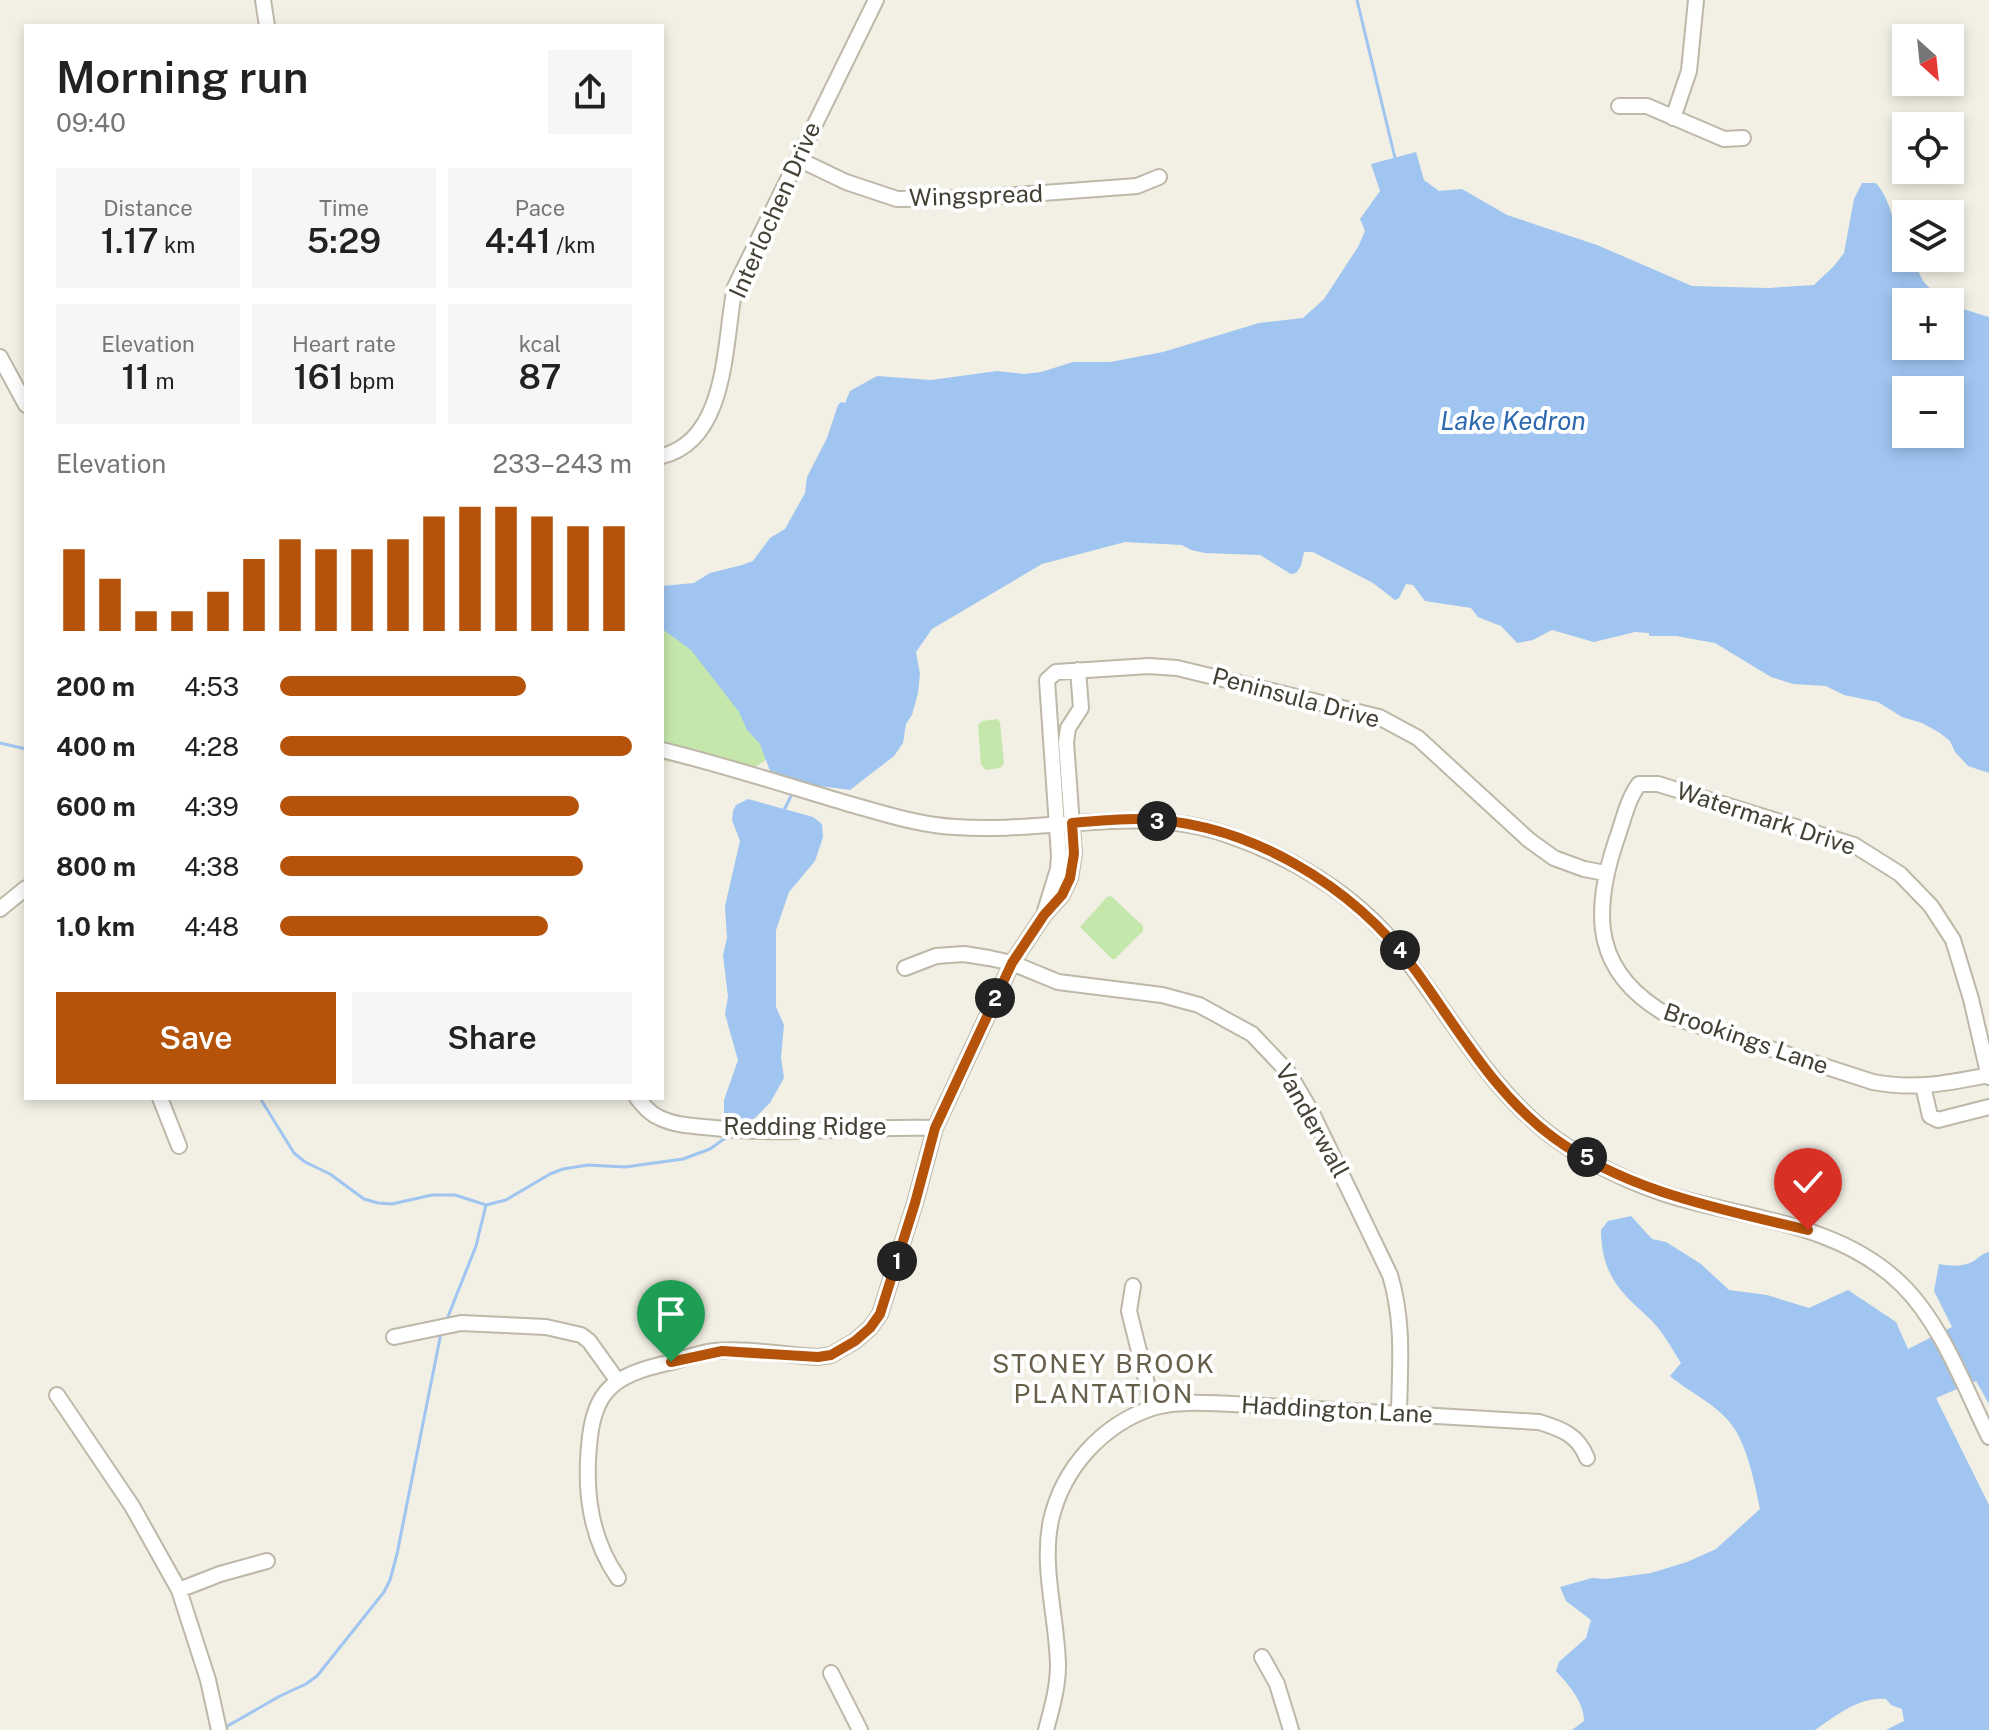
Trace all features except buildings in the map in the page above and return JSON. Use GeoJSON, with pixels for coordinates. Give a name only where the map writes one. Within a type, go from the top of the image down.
{"type":"FeatureCollection","features":[{"type":"Feature","properties":{"kind":"street"},"geometry":{"type":"LineString","coordinates":[[263,0],[267,24]]}},
{"type":"Feature","properties":{"kind":"street","name":"Interlochen Drive"},"geometry":{"type":"LineString","coordinates":[[664,455],[695,435],[707,418],[721,386],[735,287],[876,0]]}},
{"type":"Feature","properties":{"kind":"street"},"geometry":{"type":"LineString","coordinates":[[1673,118],[1689,71],[1696,0]]}},
{"type":"Feature","properties":{"kind":"street"},"geometry":{"type":"LineString","coordinates":[[1619,106],[1647,106],[1724,139],[1743,138]]}},
{"type":"Feature","properties":{"kind":"street","name":"Wingspread"},"geometry":{"type":"LineString","coordinates":[[798,159],[846,182],[897,199],[974,198],[1137,186],[1159,177]]}},
{"type":"Feature","properties":{"kind":"street"},"geometry":{"type":"LineString","coordinates":[[0,357],[24,401]]}},
{"type":"Feature","properties":{"kind":"street","name":"Peninsula Drive"},"geometry":{"type":"LineString","coordinates":[[1044,915],[1058,869],[1047,680],[1056,672],[1078,670],[1149,666],[1177,668],[1379,717],[1418,738],[1529,840],[1554,858],[1605,873]]}},
{"type":"Feature","properties":{"kind":"street"},"geometry":{"type":"LineString","coordinates":[[618,1578],[605,1557],[591,1521],[587,1493],[593,1414],[606,1391],[617,1380],[645,1367],[709,1352],[831,1355],[855,1341],[880,1314],[935,1128],[1012,963],[1044,915],[1062,895],[1070,878],[1074,854],[1067,733],[1081,708],[1078,670]]}},
{"type":"Feature","properties":{"kind":"street"},"geometry":{"type":"LineString","coordinates":[[1050,733],[1067,733]]}},
{"type":"Feature","properties":{"kind":"street"},"geometry":{"type":"LineString","coordinates":[[664,751],[923,823],[986,830],[1140,819],[1200,827],[1226,834],[1309,871],[1344,896],[1385,934],[1502,1089],[1556,1139],[1620,1175],[1670,1196],[1820,1234],[1844,1243],[1901,1283],[1921,1306],[1935,1329],[1989,1437]]}},
{"type":"Feature","properties":{"kind":"street","name":"Watermark Drive"},"geometry":{"type":"LineString","coordinates":[[1605,873],[1634,791],[1639,784],[1647,782],[1854,845],[1900,874],[1931,906],[1953,940],[1989,1076]]}},
{"type":"Feature","properties":{"kind":"street","name":"Brookings Lane"},"geometry":{"type":"LineString","coordinates":[[1605,873],[1600,912],[1607,948],[1620,974],[1645,1002],[1669,1016],[1866,1080],[1902,1088],[1989,1076]]}},
{"type":"Feature","properties":{"kind":"street"},"geometry":{"type":"LineString","coordinates":[[0,909],[24,890]]}},
{"type":"Feature","properties":{"kind":"street","name":"Vanderwall"},"geometry":{"type":"LineString","coordinates":[[905,968],[936,956],[964,954],[1012,963],[1058,982],[1162,995],[1199,1005],[1252,1034],[1288,1072],[1311,1111],[1390,1275],[1398,1300],[1401,1333],[1399,1412]]}},
{"type":"Feature","properties":{"kind":"street"},"geometry":{"type":"LineString","coordinates":[[1923,1086],[1930,1116],[1938,1120],[1989,1107]]}},
{"type":"Feature","properties":{"kind":"street"},"geometry":{"type":"LineString","coordinates":[[161,1100],[179,1146]]}},
{"type":"Feature","properties":{"kind":"street","name":"Redding Ridge"},"geometry":{"type":"LineString","coordinates":[[639,1100],[652,1113],[669,1122],[736,1131],[801,1132],[877,1126],[935,1128]]}},
{"type":"Feature","properties":{"kind":"street"},"geometry":{"type":"LineString","coordinates":[[1133,1286],[1129,1311],[1153,1408]]}},
{"type":"Feature","properties":{"kind":"street"},"geometry":{"type":"LineString","coordinates":[[394,1337],[444,1326],[484,1323],[546,1327],[581,1335],[596,1348],[617,1380]]}},
{"type":"Feature","properties":{"kind":"street"},"geometry":{"type":"LineString","coordinates":[[57,1395],[132,1506],[179,1590],[208,1680],[219,1730]]}},
{"type":"Feature","properties":{"kind":"street","name":"Haddington Lane"},"geometry":{"type":"LineString","coordinates":[[1046,1730],[1057,1689],[1058,1666],[1048,1538],[1055,1507],[1062,1485],[1092,1445],[1122,1423],[1153,1408],[1224,1404],[1539,1422],[1566,1431],[1576,1439],[1587,1458]]}},
{"type":"Feature","properties":{"kind":"street"},"geometry":{"type":"LineString","coordinates":[[179,1590],[267,1561]]}},
{"type":"Feature","properties":{"kind":"street"},"geometry":{"type":"LineString","coordinates":[[1262,1657],[1277,1684],[1291,1730]]}},
{"type":"Feature","properties":{"kind":"street"},"geometry":{"type":"LineString","coordinates":[[831,1673],[860,1730]]}},
{"type":"Feature","properties":{"kind":"green space"},"geometry":{"type":"Polygon","coordinates":[[[664,594],[780,751],[739,777],[664,760],[664,594]]]}},
{"type":"Feature","properties":{"kind":"green space"},"geometry":{"type":"Polygon","coordinates":[[[997,719],[1000,722],[1004,764],[1000,768],[986,770],[981,765],[978,725],[982,721],[997,719]]]}},
{"type":"Feature","properties":{"kind":"green space"},"geometry":{"type":"Polygon","coordinates":[[[1111,896],[1143,926],[1143,931],[1115,959],[1080,927],[1111,896]]]}},
{"type":"Feature","properties":{"kind":"water","name":"Lake Kedron"},"geometry":{"type":"Polygon","coordinates":[[[1416,152],[1424,180],[1439,191],[1462,189],[1507,215],[1597,245],[1692,286],[1768,288],[1814,285],[1844,253],[1854,199],[1862,183],[1876,183],[1892,216],[1892,272],[1919,272],[1930,288],[1892,288],[1892,360],[1964,360],[1964,309],[1989,317],[1989,773],[1968,766],[1950,741],[1940,733],[1902,717],[1878,702],[1844,695],[1826,686],[1793,684],[1771,677],[1715,643],[1635,632],[1594,642],[1552,630],[1533,640],[1517,643],[1501,626],[1478,617],[1471,608],[1425,601],[1413,585],[1406,584],[1395,600],[1373,583],[1313,552],[1304,552],[1301,566],[1291,574],[1260,555],[1205,553],[1182,545],[1125,542],[1042,564],[932,629],[916,652],[920,674],[918,693],[906,724],[903,743],[894,756],[850,790],[782,781],[770,771],[760,744],[747,730],[739,712],[691,650],[664,630],[664,586],[694,583],[710,573],[753,561],[770,538],[785,529],[805,493],[807,477],[827,438],[838,405],[845,403],[850,391],[877,376],[931,380],[997,371],[1041,372],[1073,362],[1110,362],[1163,352],[1259,323],[1303,318],[1324,299],[1358,247],[1365,231],[1360,219],[1380,191],[1371,164],[1416,152]]]}},
{"type":"Feature","properties":{"kind":"water"},"geometry":{"type":"Polygon","coordinates":[[[748,799],[813,817],[822,824],[823,837],[815,861],[789,892],[776,930],[776,1007],[784,1025],[781,1057],[784,1078],[770,1103],[755,1118],[737,1125],[729,1124],[724,1115],[724,1100],[738,1060],[725,1014],[728,997],[723,955],[727,938],[725,906],[740,841],[732,820],[733,811],[736,805],[748,799]]]}},
{"type":"Feature","properties":{"kind":"water"},"geometry":{"type":"Polygon","coordinates":[[[1631,1216],[1652,1239],[1666,1242],[1701,1264],[1729,1290],[1767,1295],[1809,1308],[1848,1290],[1896,1322],[1908,1349],[1952,1327],[1934,1291],[1939,1264],[1964,1265],[1989,1252],[1989,1404],[1976,1381],[1936,1398],[1989,1505],[1989,1730],[1886,1730],[1904,1721],[1902,1709],[1891,1705],[1886,1699],[1876,1699],[1848,1708],[1815,1730],[1572,1730],[1584,1721],[1583,1714],[1575,1694],[1556,1671],[1559,1662],[1586,1638],[1591,1620],[1566,1601],[1560,1587],[1592,1578],[1651,1573],[1687,1562],[1716,1549],[1760,1509],[1750,1465],[1737,1432],[1718,1410],[1670,1376],[1681,1363],[1660,1330],[1622,1291],[1609,1272],[1601,1230],[1608,1221],[1631,1216]]]}},
{"type":"Feature","properties":{"kind":"waterway"},"geometry":{"type":"LineString","coordinates":[[1357,0],[1395,158]]}},
{"type":"Feature","properties":{"kind":"waterway"},"geometry":{"type":"LineString","coordinates":[[0,743],[24,749]]}},
{"type":"Feature","properties":{"kind":"waterway"},"geometry":{"type":"LineString","coordinates":[[784,810],[791,796]]}},
{"type":"Feature","properties":{"kind":"waterway"},"geometry":{"type":"LineString","coordinates":[[261,1100],[294,1153],[364,1199],[378,1203],[392,1204],[432,1195],[455,1195],[486,1205],[506,1200],[563,1169],[588,1165],[625,1167],[683,1159],[710,1149],[728,1136]]}},
{"type":"Feature","properties":{"kind":"waterway"},"geometry":{"type":"LineString","coordinates":[[447,1319],[476,1246],[486,1205]]}},
{"type":"Feature","properties":{"kind":"waterway"},"geometry":{"type":"LineString","coordinates":[[224,1728],[317,1676],[384,1592],[397,1554],[441,1333]]}},
{"type":"Feature","properties":{"kind":"district","name":"STONEY BROOK PLANTATION"},"geometry":{"type":"Point","coordinates":[1104,1379]}},
{"type":"Feature","properties":{"kind":"route"},"geometry":{"type":"LineString","coordinates":[[671,1362],[722,1351],[818,1357],[831,1355],[870,1328],[880,1314],[935,1128],[966,1058],[1012,963],[1044,915],[1062,895],[1070,878],[1074,854],[1072,823],[1140,819],[1200,827],[1226,834],[1309,871],[1344,896],[1385,934],[1502,1089],[1556,1139],[1620,1175],[1670,1196],[1808,1230]]}}]}
